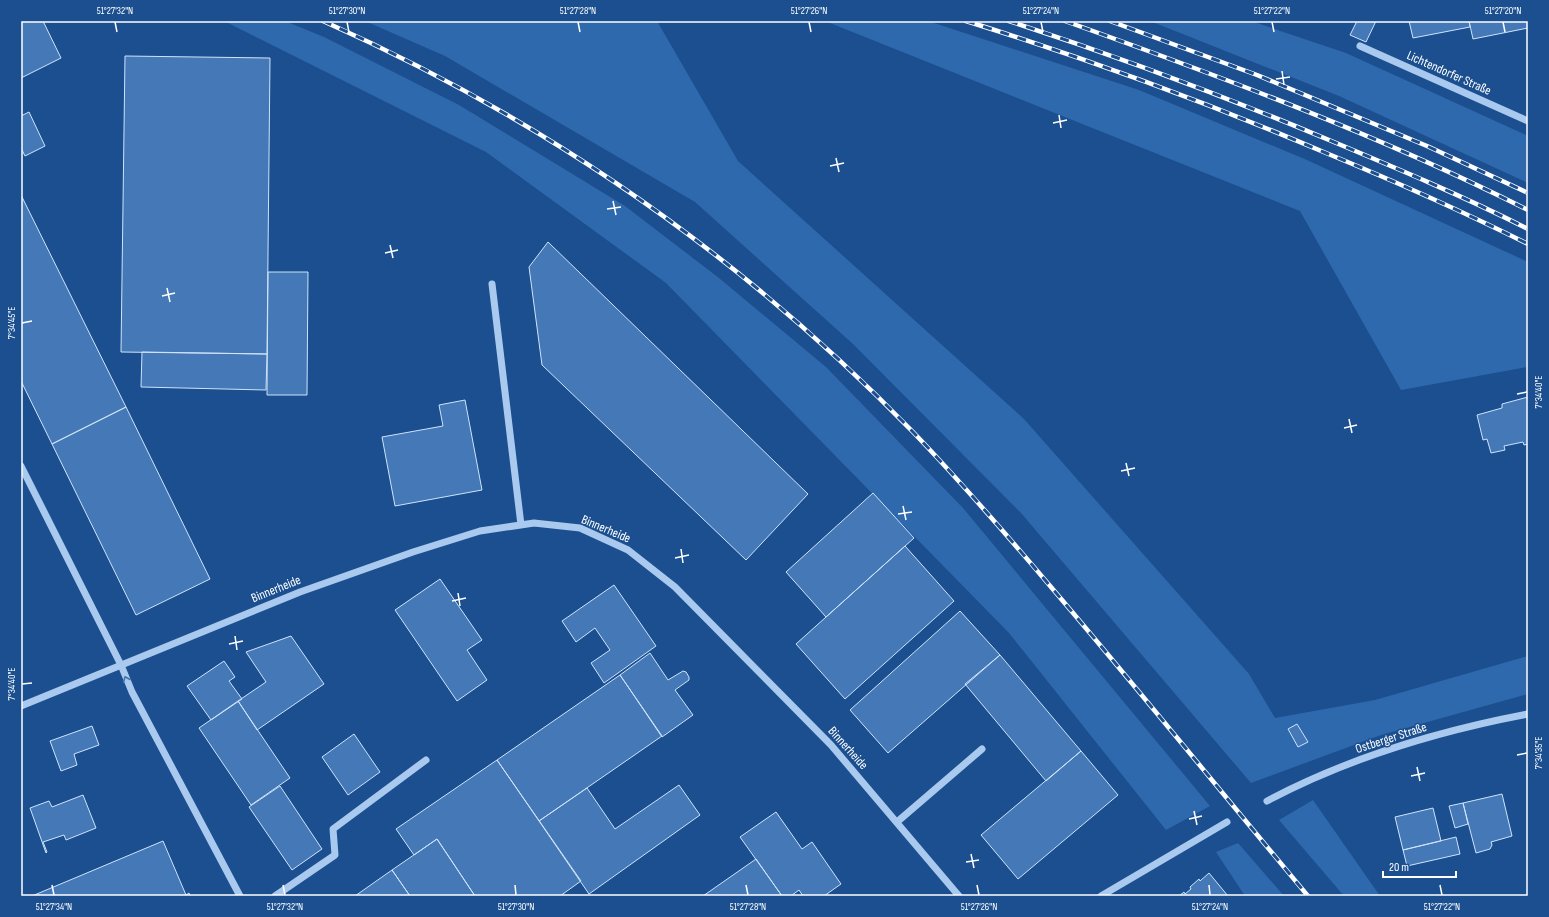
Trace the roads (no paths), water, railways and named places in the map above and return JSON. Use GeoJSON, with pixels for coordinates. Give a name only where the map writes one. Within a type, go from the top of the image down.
{"type":"FeatureCollection","features":[{"type":"Feature","properties":{"kind":"street","name":"Lichtendorfer Straße"},"geometry":{"type":"LineString","coordinates":[[1360,46],[1528,121]]}},
{"type":"Feature","properties":{"kind":"street"},"geometry":{"type":"LineString","coordinates":[[492,284],[521,525]]}},
{"type":"Feature","properties":{"kind":"street"},"geometry":{"type":"LineString","coordinates":[[21,466],[121,665],[132,692],[240,896]]}},
{"type":"Feature","properties":{"kind":"street","name":"Binnerheide"},"geometry":{"type":"LineString","coordinates":[[21,706],[300,592],[413,552],[480,531],[534,523],[580,528],[628,550],[675,587],[831,745],[959,896]]}},
{"type":"Feature","properties":{"kind":"street","name":"Ostberger Straße"},"geometry":{"type":"LineString","coordinates":[[1266,801],[1293,787],[1344,766],[1408,743],[1462,728],[1528,714]]}},
{"type":"Feature","properties":{"kind":"street"},"geometry":{"type":"LineString","coordinates":[[897,822],[982,749]]}},
{"type":"Feature","properties":{"kind":"street"},"geometry":{"type":"LineString","coordinates":[[275,896],[335,855],[333,829],[426,760]]}},
{"type":"Feature","properties":{"kind":"street"},"geometry":{"type":"LineString","coordinates":[[1101,896],[1227,822]]}},
{"type":"Feature","properties":{"kind":"railway"},"geometry":{"type":"LineString","coordinates":[[323,21],[405,60],[485,102],[563,148],[638,198],[710,251],[780,308],[848,368],[913,432],[1017,547],[1148,702],[1308,896]]}},
{"type":"Feature","properties":{"kind":"railway"},"geometry":{"type":"LineString","coordinates":[[966,21],[1148,82],[1237,117],[1402,185],[1528,244]]}},
{"type":"Feature","properties":{"kind":"railway"},"geometry":{"type":"LineString","coordinates":[[1009,21],[1130,62],[1250,108],[1429,183],[1528,229]]}},
{"type":"Feature","properties":{"kind":"railway"},"geometry":{"type":"LineString","coordinates":[[1065,21],[1300,108],[1415,157],[1528,210]]}},
{"type":"Feature","properties":{"kind":"railway"},"geometry":{"type":"LineString","coordinates":[[1110,21],[1257,75],[1427,146],[1528,193]]}}]}
